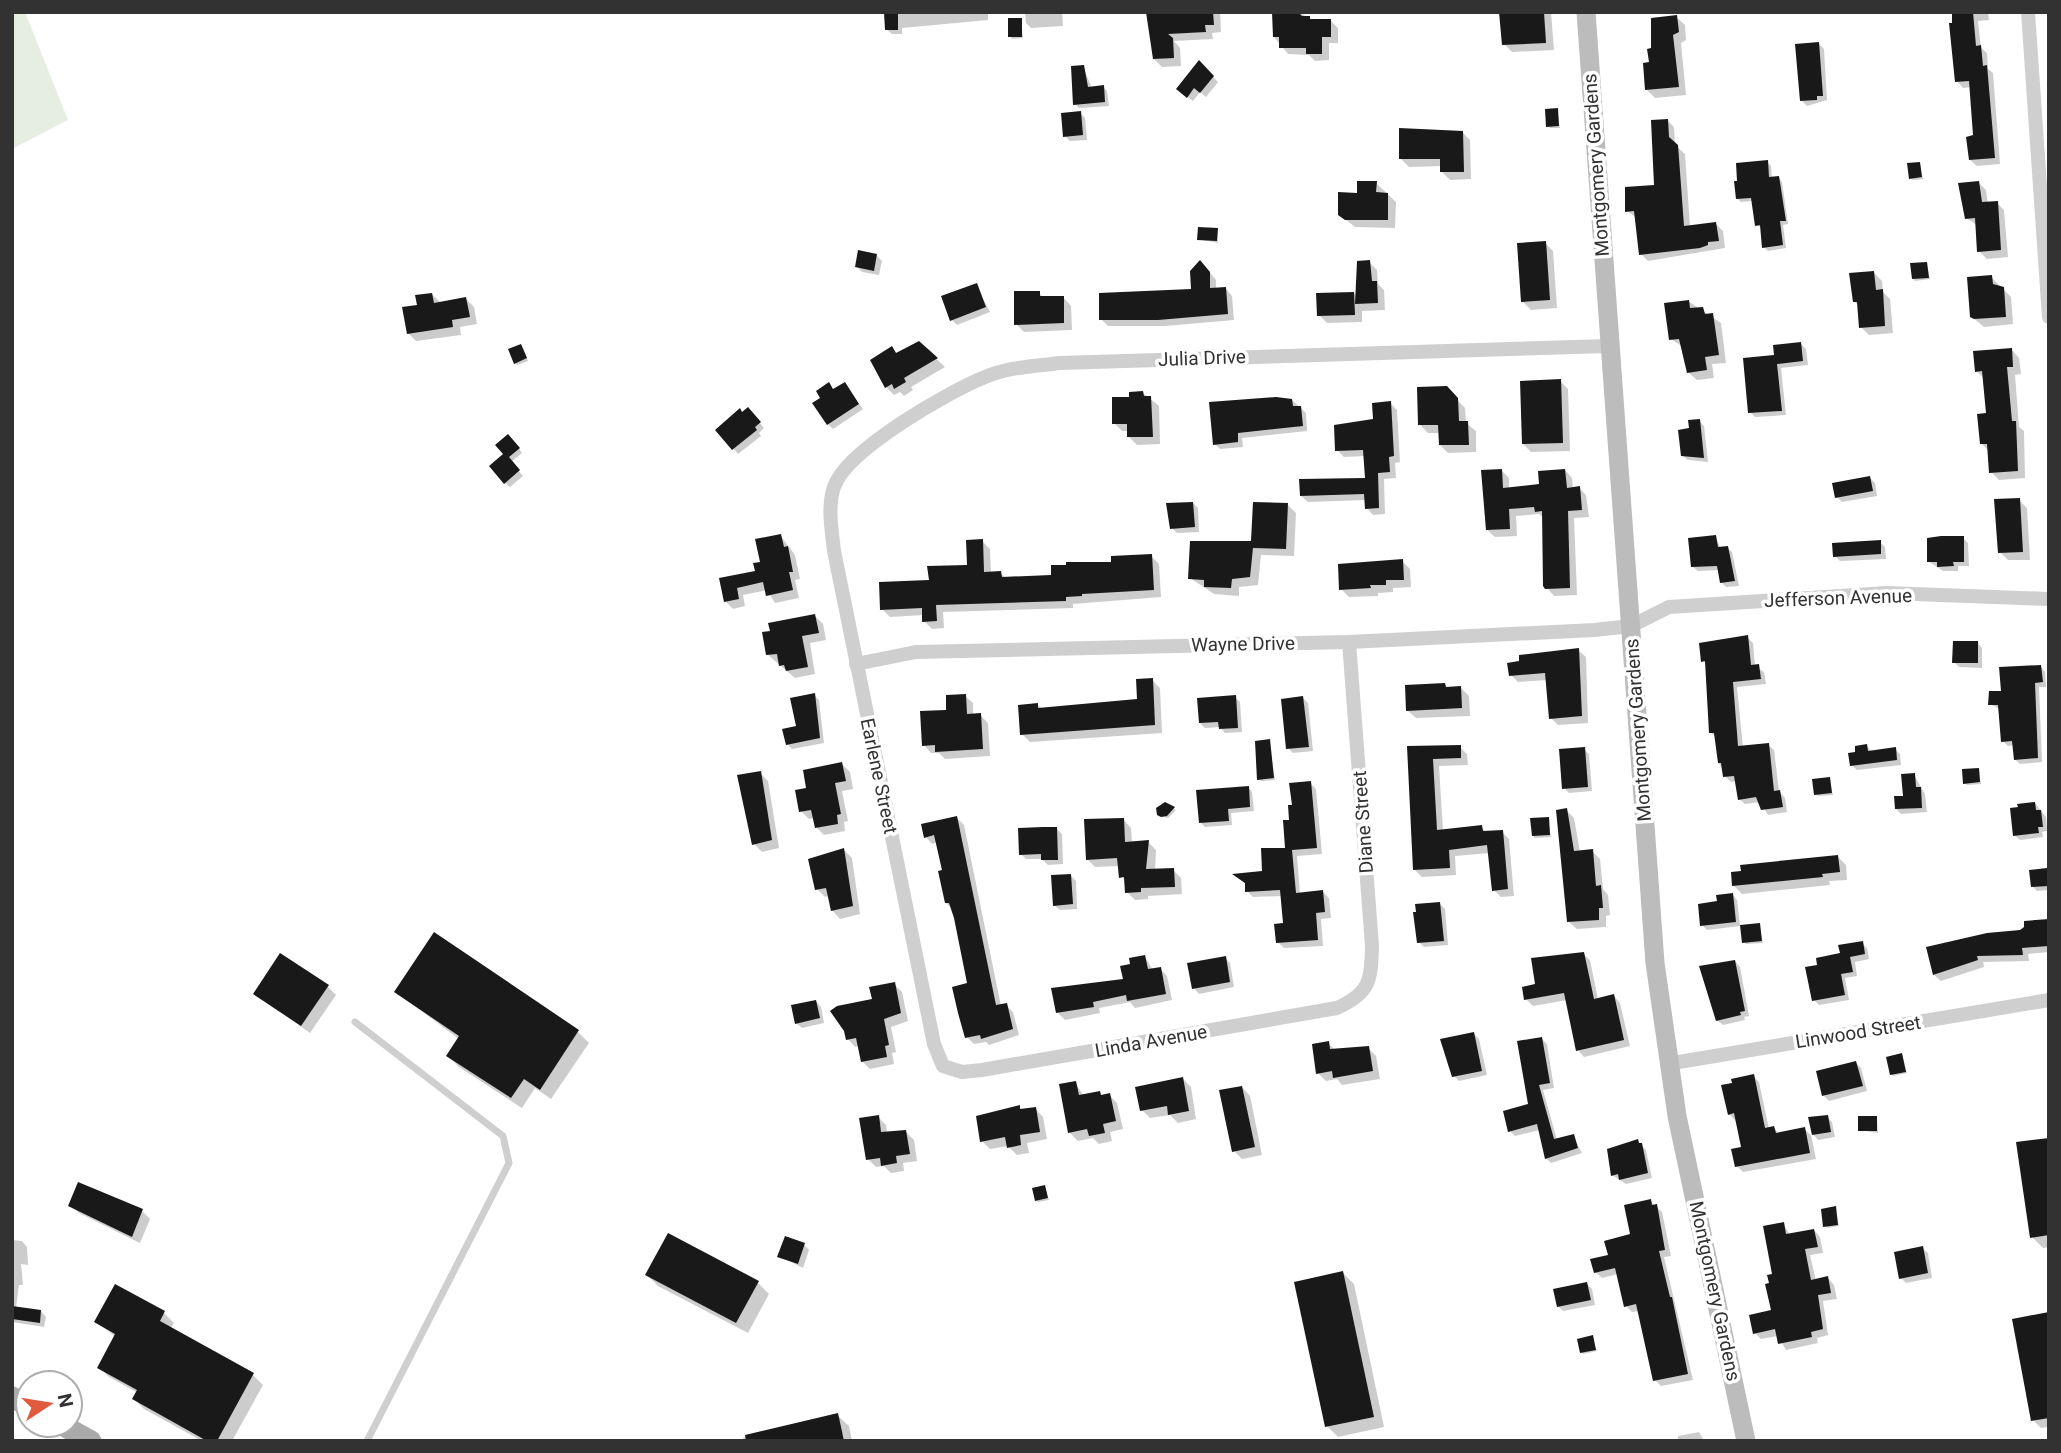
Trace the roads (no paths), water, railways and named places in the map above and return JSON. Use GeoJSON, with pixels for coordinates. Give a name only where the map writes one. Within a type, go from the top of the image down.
{"type":"FeatureCollection","features":[{"type":"Feature","properties":{"kind":"street","name":"Montgomery Gardens"},"geometry":{"type":"LineString","coordinates":[[1586,12],[1608,346],[1655,963],[1667,1064],[1746,1441]]}},
{"type":"Feature","properties":{"kind":"street"},"geometry":{"type":"LineString","coordinates":[[2028,12],[2049,317]]}},
{"type":"Feature","properties":{"kind":"street","name":"Julia Drive"},"geometry":{"type":"LineString","coordinates":[[835,485],[870,444],[953,393],[987,376],[1021,368],[1060,363],[1608,346]]}},
{"type":"Feature","properties":{"kind":"street","name":"Earlene Street"},"geometry":{"type":"LineString","coordinates":[[835,485],[830,516],[834,551],[934,1044],[943,1066]]}},
{"type":"Feature","properties":{"kind":"street","name":"Jefferson Avenue"},"geometry":{"type":"LineString","coordinates":[[1631,626],[1669,607],[1887,593],[2049,599]]}},
{"type":"Feature","properties":{"kind":"street","name":"Wayne Drive"},"geometry":{"type":"LineString","coordinates":[[856,664],[916,652],[1349,642],[1631,626]]}},
{"type":"Feature","properties":{"kind":"street","name":"Diane Street"},"geometry":{"type":"LineString","coordinates":[[1349,642],[1372,946],[1371,977],[1359,998]]}},
{"type":"Feature","properties":{"kind":"street","name":"Linda Avenue"},"geometry":{"type":"LineString","coordinates":[[943,1066],[962,1072],[982,1070],[1337,1008],[1359,998]]}},
{"type":"Feature","properties":{"kind":"street","name":"Linwood Street"},"geometry":{"type":"LineString","coordinates":[[1667,1064],[2049,1000]]}},
{"type":"Feature","properties":{"kind":"lane"},"geometry":{"type":"LineString","coordinates":[[355,1022],[503,1136],[509,1163],[367,1441]]}}]}
